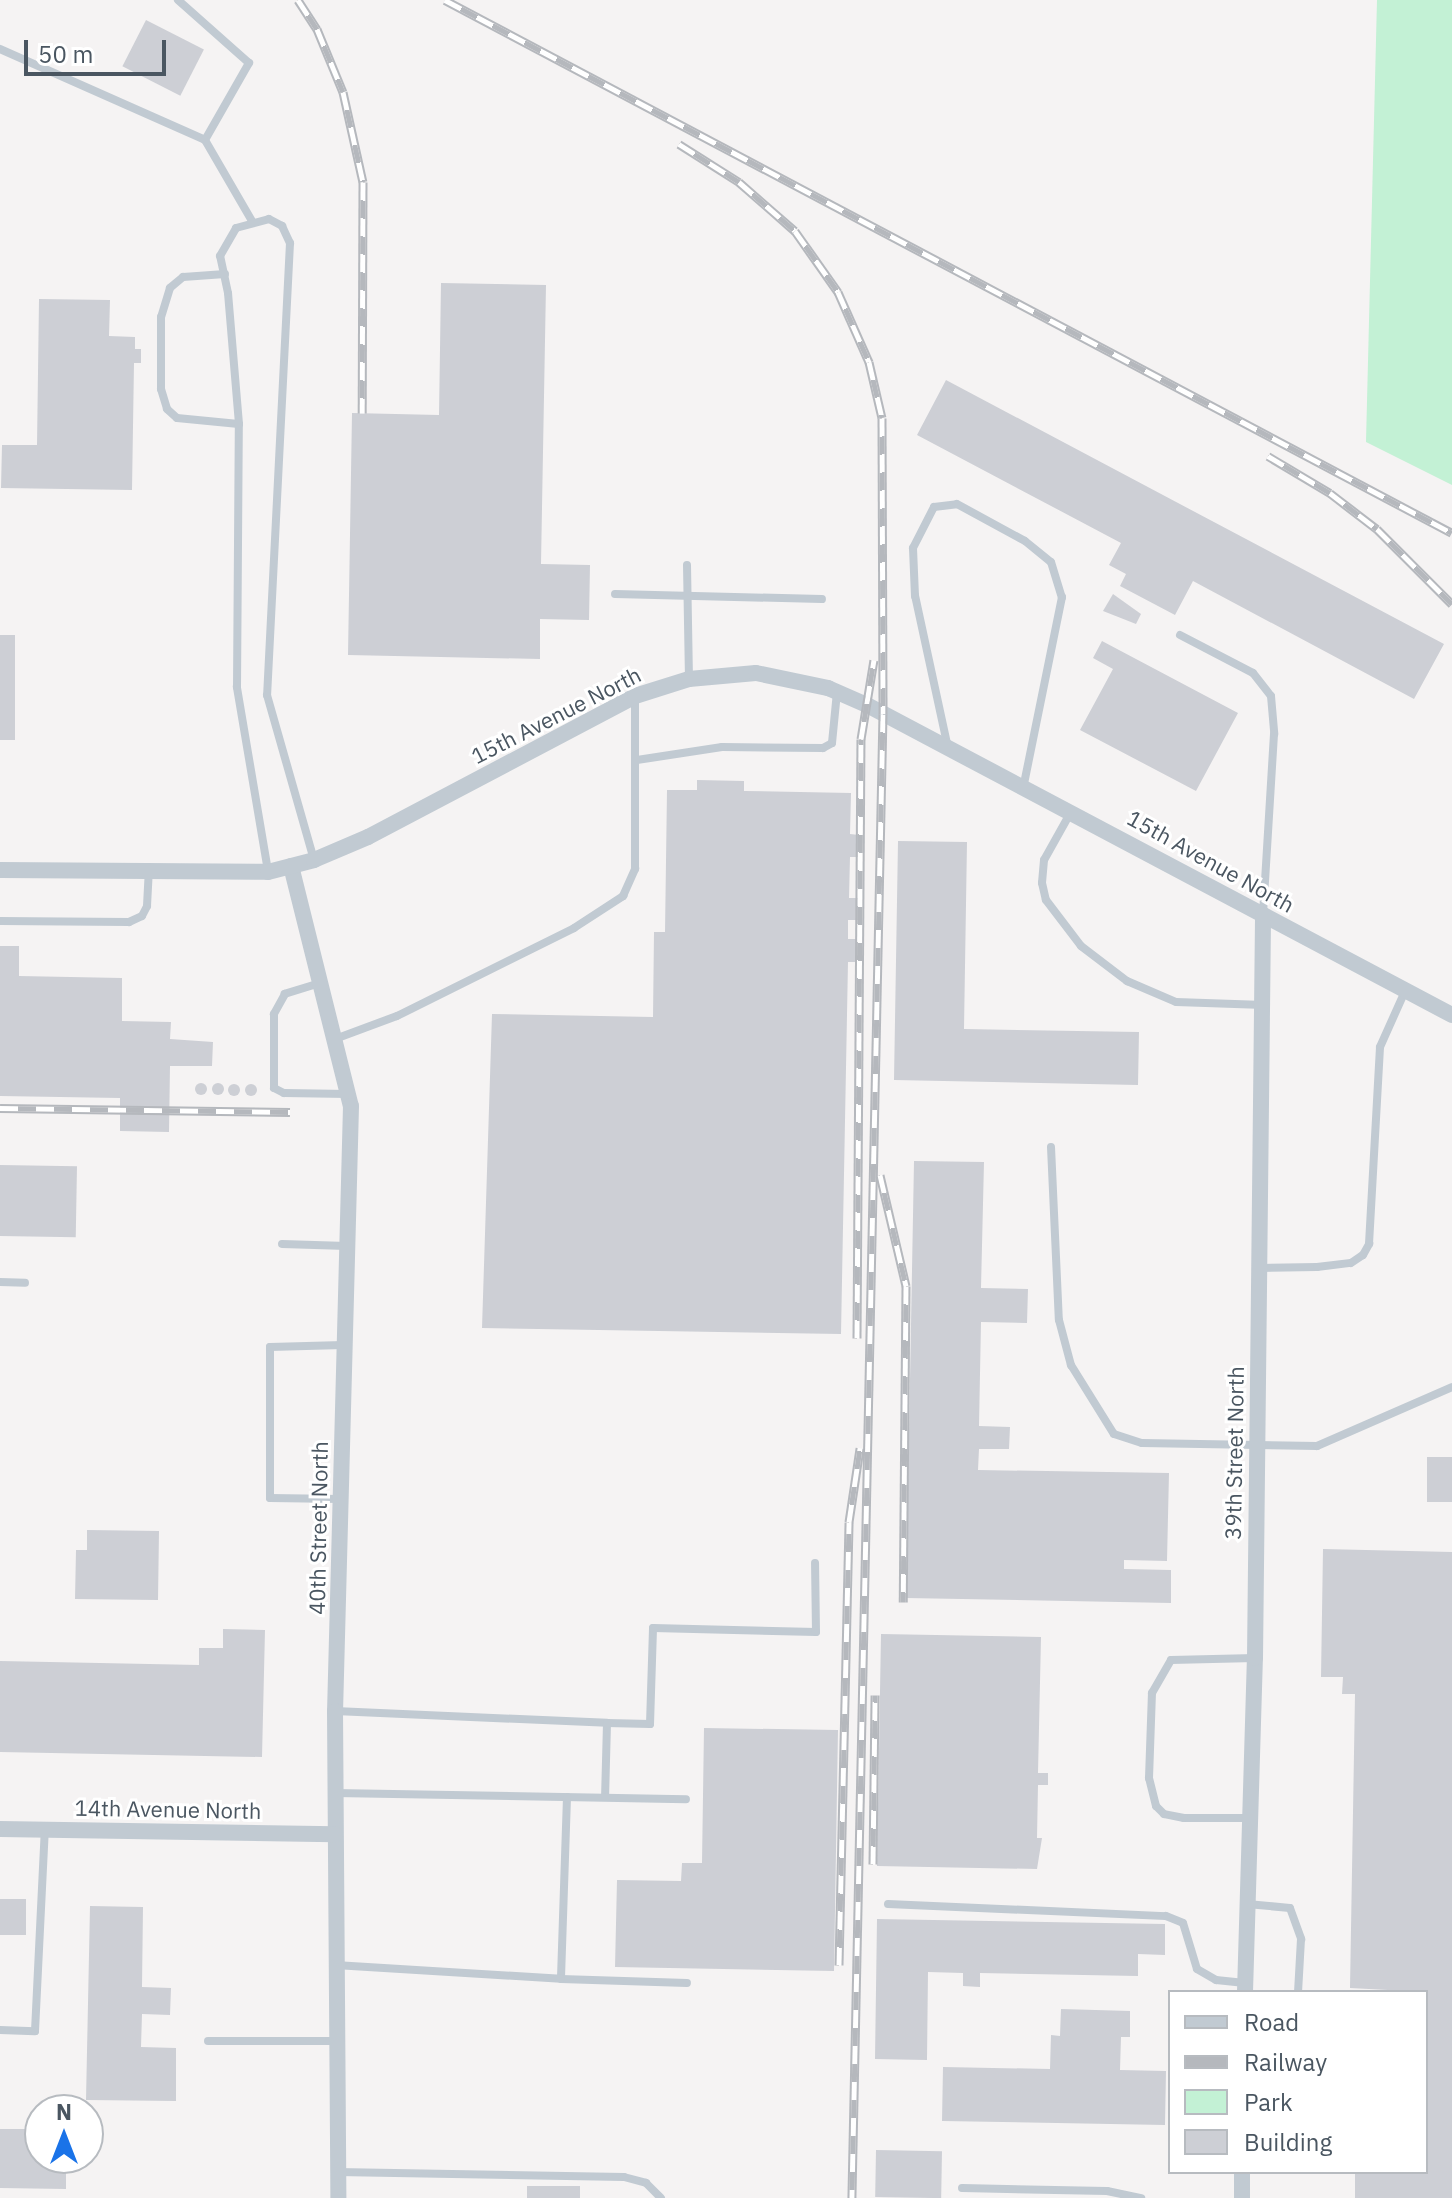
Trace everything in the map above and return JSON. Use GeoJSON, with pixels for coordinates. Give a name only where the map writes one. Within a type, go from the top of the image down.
{"type":"FeatureCollection","features":[{"type":"Feature","properties":{"kind":"street","name":"15th Avenue North"},"geometry":{"type":"LineString","coordinates":[[0,870],[268,872],[314,860],[635,696],[689,679],[756,673],[837,692],[1072,810],[1452,1015]]}},
{"type":"Feature","properties":{"kind":"street","name":"40th Street North"},"geometry":{"type":"LineString","coordinates":[[291,866],[348,1094],[335,1711],[338,2198]]}},
{"type":"Feature","properties":{"kind":"street","name":"39th Street North"},"geometry":{"type":"LineString","coordinates":[[1245,1987],[1255,1658],[1255,1446],[1265,1005],[1263,915]]}},
{"type":"Feature","properties":{"kind":"street","name":"14th Avenue North"},"geometry":{"type":"LineString","coordinates":[[0,1829],[335,1834]]}},
{"type":"Feature","properties":{"kind":"street"},"geometry":{"type":"LineString","coordinates":[[1242,2174],[1242,2198]]}},
{"type":"Feature","properties":{"kind":"lane"},"geometry":{"type":"LineString","coordinates":[[178,0],[249,63],[205,140]]}},
{"type":"Feature","properties":{"kind":"lane"},"geometry":{"type":"LineString","coordinates":[[0,49],[205,140],[252,221]]}},
{"type":"Feature","properties":{"kind":"lane"},"geometry":{"type":"LineString","coordinates":[[268,872],[237,687],[239,424],[225,274],[220,256],[225,241],[252,221],[269,219],[282,226],[290,243],[267,695],[314,860]]}},
{"type":"Feature","properties":{"kind":"lane"},"geometry":{"type":"LineString","coordinates":[[225,274],[183,277],[170,288],[161,317],[161,389],[167,409],[177,418],[239,424]]}},
{"type":"Feature","properties":{"kind":"lane"},"geometry":{"type":"LineString","coordinates":[[948,749],[915,596],[913,548],[934,507],[957,504],[1025,541],[1051,562],[1062,597],[1023,788]]}},
{"type":"Feature","properties":{"kind":"lane"},"geometry":{"type":"LineString","coordinates":[[687,565],[689,679]]}},
{"type":"Feature","properties":{"kind":"lane"},"geometry":{"type":"LineString","coordinates":[[615,594],[822,599]]}},
{"type":"Feature","properties":{"kind":"lane"},"geometry":{"type":"LineString","coordinates":[[1180,635],[1253,673],[1271,696],[1274,734],[1263,915]]}},
{"type":"Feature","properties":{"kind":"lane"},"geometry":{"type":"LineString","coordinates":[[637,760],[722,747],[823,748],[832,743],[837,692]]}},
{"type":"Feature","properties":{"kind":"lane"},"geometry":{"type":"LineString","coordinates":[[334,1039],[397,1016],[574,928],[623,896],[635,869],[635,696]]}},
{"type":"Feature","properties":{"kind":"lane"},"geometry":{"type":"LineString","coordinates":[[1072,810],[1044,860],[1042,883],[1046,900],[1081,946],[1127,981],[1176,1002],[1265,1005]]}},
{"type":"Feature","properties":{"kind":"lane"},"geometry":{"type":"LineString","coordinates":[[0,921],[129,922],[142,916],[147,906],[149,869]]}},
{"type":"Feature","properties":{"kind":"lane"},"geometry":{"type":"LineString","coordinates":[[320,983],[285,994],[274,1014],[274,1088],[300,1094],[348,1094]]}},
{"type":"Feature","properties":{"kind":"lane"},"geometry":{"type":"LineString","coordinates":[[1259,1268],[1340,1264],[1363,1255],[1369,1244],[1380,1047],[1405,991]]}},
{"type":"Feature","properties":{"kind":"lane"},"geometry":{"type":"LineString","coordinates":[[1051,1147],[1059,1320],[1071,1365],[1114,1434],[1142,1443],[1317,1446],[1452,1387]]}},
{"type":"Feature","properties":{"kind":"lane"},"geometry":{"type":"LineString","coordinates":[[282,1244],[347,1246]]}},
{"type":"Feature","properties":{"kind":"lane"},"geometry":{"type":"LineString","coordinates":[[0,1282],[25,1283]]}},
{"type":"Feature","properties":{"kind":"lane"},"geometry":{"type":"LineString","coordinates":[[341,1499],[270,1498],[270,1347],[343,1345]]}},
{"type":"Feature","properties":{"kind":"lane"},"geometry":{"type":"LineString","coordinates":[[335,1711],[650,1724],[653,1628],[816,1632],[815,1563]]}},
{"type":"Feature","properties":{"kind":"lane"},"geometry":{"type":"LineString","coordinates":[[1250,1818],[1184,1818],[1164,1814],[1156,1806],[1149,1778],[1152,1693],[1171,1660],[1255,1658]]}},
{"type":"Feature","properties":{"kind":"lane"},"geometry":{"type":"LineString","coordinates":[[605,1797],[607,1723]]}},
{"type":"Feature","properties":{"kind":"lane"},"geometry":{"type":"LineString","coordinates":[[335,1793],[686,1799]]}},
{"type":"Feature","properties":{"kind":"lane"},"geometry":{"type":"LineString","coordinates":[[561,1979],[567,1797]]}},
{"type":"Feature","properties":{"kind":"lane"},"geometry":{"type":"LineString","coordinates":[[0,2030],[35,2031],[45,1829]]}},
{"type":"Feature","properties":{"kind":"lane"},"geometry":{"type":"LineString","coordinates":[[888,1904],[1166,1916],[1183,1923],[1197,1969],[1216,1980],[1245,1987]]}},
{"type":"Feature","properties":{"kind":"lane"},"geometry":{"type":"LineString","coordinates":[[1247,1904],[1290,1908],[1301,1939],[1298,1990]]}},
{"type":"Feature","properties":{"kind":"lane"},"geometry":{"type":"LineString","coordinates":[[335,1965],[561,1979],[687,1983]]}},
{"type":"Feature","properties":{"kind":"lane"},"geometry":{"type":"LineString","coordinates":[[208,2041],[336,2041]]}},
{"type":"Feature","properties":{"kind":"lane"},"geometry":{"type":"LineString","coordinates":[[336,2172],[624,2177],[646,2183],[661,2198]]}},
{"type":"Feature","properties":{"kind":"lane"},"geometry":{"type":"LineString","coordinates":[[962,2188],[1107,2191],[1141,2198]]}},
{"type":"Feature","properties":{"kind":"green space"},"geometry":{"type":"Polygon","coordinates":[[[1377,0],[1452,0],[1452,485],[1366,442],[1377,0]]]}},
{"type":"Feature","properties":{"kind":"building"},"geometry":{"type":"Polygon","coordinates":[[[146,20],[204,50],[180,96],[122,66],[146,20]]]}},
{"type":"Feature","properties":{"kind":"building"},"geometry":{"type":"Polygon","coordinates":[[[441,283],[546,285],[541,564],[590,565],[589,620],[540,619],[540,659],[348,655],[352,413],[439,415],[441,283]]]}},
{"type":"Feature","properties":{"kind":"building"},"geometry":{"type":"Polygon","coordinates":[[[39,299],[110,300],[109,336],[135,337],[135,349],[141,349],[141,363],[134,363],[132,490],[1,488],[2,445],[37,445],[39,299]]]}},
{"type":"Feature","properties":{"kind":"building"},"geometry":{"type":"Polygon","coordinates":[[[946,380],[1444,644],[1414,699],[1193,581],[1175,615],[1120,586],[1126,574],[1109,565],[1121,543],[917,435],[946,380]]]}},
{"type":"Feature","properties":{"kind":"building"},"geometry":{"type":"Polygon","coordinates":[[[1113,594],[1141,614],[1136,624],[1103,611],[1113,594]]]}},
{"type":"Feature","properties":{"kind":"building"},"geometry":{"type":"Polygon","coordinates":[[[0,635],[15,635],[15,740],[0,740],[0,635]]]}},
{"type":"Feature","properties":{"kind":"building"},"geometry":{"type":"Polygon","coordinates":[[[1102,641],[1238,713],[1196,791],[1080,730],[1113,669],[1093,658],[1102,641]]]}},
{"type":"Feature","properties":{"kind":"building"},"geometry":{"type":"Polygon","coordinates":[[[697,780],[744,781],[744,791],[851,793],[850,834],[859,835],[859,857],[850,857],[849,898],[858,898],[858,920],[848,920],[848,939],[857,939],[857,962],[848,962],[841,1334],[482,1328],[492,1014],[653,1017],[654,932],[665,932],[667,790],[697,790],[697,780]]]}},
{"type":"Feature","properties":{"kind":"building"},"geometry":{"type":"Polygon","coordinates":[[[898,841],[967,842],[964,1029],[1139,1032],[1138,1085],[894,1080],[898,841]]]}},
{"type":"Feature","properties":{"kind":"building"},"geometry":{"type":"Polygon","coordinates":[[[0,946],[19,946],[19,976],[122,978],[122,1021],[171,1022],[170,1039],[213,1042],[212,1066],[170,1066],[169,1132],[120,1131],[120,1098],[0,1096],[0,946]]]}},
{"type":"Feature","properties":{"kind":"building"},"geometry":{"type":"Polygon","coordinates":[[[201,1083],[207,1089],[201,1095],[195,1089],[201,1083]]]}},
{"type":"Feature","properties":{"kind":"building"},"geometry":{"type":"Polygon","coordinates":[[[218,1083],[224,1089],[218,1095],[212,1089],[218,1083]]]}},
{"type":"Feature","properties":{"kind":"building"},"geometry":{"type":"Polygon","coordinates":[[[234,1084],[240,1090],[234,1096],[228,1090],[234,1084]]]}},
{"type":"Feature","properties":{"kind":"building"},"geometry":{"type":"Polygon","coordinates":[[[251,1084],[257,1090],[251,1096],[245,1090],[251,1084]]]}},
{"type":"Feature","properties":{"kind":"building"},"geometry":{"type":"Polygon","coordinates":[[[914,1161],[984,1162],[981,1288],[1028,1289],[1027,1323],[981,1322],[979,1426],[1010,1427],[1009,1449],[979,1449],[978,1470],[1169,1473],[1167,1561],[1124,1560],[1124,1569],[1171,1570],[1171,1603],[906,1598],[914,1161]]]}},
{"type":"Feature","properties":{"kind":"building"},"geometry":{"type":"Polygon","coordinates":[[[0,1165],[77,1166],[76,1237],[0,1236],[0,1165]]]}},
{"type":"Feature","properties":{"kind":"building"},"geometry":{"type":"Polygon","coordinates":[[[1427,1457],[1452,1457],[1452,1502],[1427,1502],[1427,1457]]]}},
{"type":"Feature","properties":{"kind":"building"},"geometry":{"type":"Polygon","coordinates":[[[87,1530],[159,1531],[158,1600],[75,1599],[76,1550],[87,1550],[87,1530]]]}},
{"type":"Feature","properties":{"kind":"building"},"geometry":{"type":"Polygon","coordinates":[[[1323,1549],[1452,1552],[1452,2198],[1355,2198],[1355,2174],[1428,2174],[1428,1990],[1350,1988],[1355,1694],[1342,1694],[1343,1677],[1321,1677],[1323,1549]]]}},
{"type":"Feature","properties":{"kind":"building"},"geometry":{"type":"Polygon","coordinates":[[[223,1629],[265,1630],[262,1757],[0,1752],[0,1661],[199,1665],[199,1648],[223,1648],[223,1629]]]}},
{"type":"Feature","properties":{"kind":"building"},"geometry":{"type":"Polygon","coordinates":[[[881,1634],[1041,1637],[1038,1773],[1048,1773],[1048,1785],[1038,1785],[1037,1838],[1042,1838],[1037,1869],[877,1866],[881,1634]]]}},
{"type":"Feature","properties":{"kind":"building"},"geometry":{"type":"Polygon","coordinates":[[[704,1728],[838,1730],[834,1971],[615,1967],[617,1880],[681,1881],[682,1863],[702,1863],[704,1728]]]}},
{"type":"Feature","properties":{"kind":"building"},"geometry":{"type":"Polygon","coordinates":[[[0,1899],[26,1899],[26,1935],[0,1935],[0,1899]]]}},
{"type":"Feature","properties":{"kind":"building"},"geometry":{"type":"Polygon","coordinates":[[[90,1906],[143,1907],[142,1987],[171,1988],[170,2015],[142,2014],[141,2047],[176,2048],[176,2101],[104,2100],[104,2094],[86,2094],[90,1906]]]}},
{"type":"Feature","properties":{"kind":"building"},"geometry":{"type":"Polygon","coordinates":[[[877,1919],[1165,1924],[1165,1955],[1138,1954],[1138,1976],[980,1973],[980,1987],[963,1986],[963,1973],[928,1972],[927,2060],[875,2059],[877,1919]]]}},
{"type":"Feature","properties":{"kind":"building"},"geometry":{"type":"Polygon","coordinates":[[[1061,2009],[1130,2011],[1130,2037],[1121,2037],[1120,2070],[1166,2071],[1165,2125],[942,2121],[943,2067],[1050,2069],[1051,2035],[1060,2036],[1061,2009]]]}},
{"type":"Feature","properties":{"kind":"building"},"geometry":{"type":"Polygon","coordinates":[[[0,2129],[24,2129],[24,2174],[66,2174],[66,2189],[0,2188],[0,2129]]]}},
{"type":"Feature","properties":{"kind":"building"},"geometry":{"type":"Polygon","coordinates":[[[876,2150],[942,2151],[941,2198],[875,2197],[876,2150]]]}},
{"type":"Feature","properties":{"kind":"building"},"geometry":{"type":"Polygon","coordinates":[[[527,2186],[580,2186],[580,2198],[527,2198],[527,2186]]]}},
{"type":"Feature","properties":{"kind":"railway"},"geometry":{"type":"LineString","coordinates":[[298,0],[317,29],[343,92],[363,182],[362,413]]}},
{"type":"Feature","properties":{"kind":"railway"},"geometry":{"type":"LineString","coordinates":[[445,0],[1452,533]]}},
{"type":"Feature","properties":{"kind":"railway"},"geometry":{"type":"LineString","coordinates":[[679,144],[739,182],[795,231],[838,292],[869,362],[882,418],[883,714],[852,2198]]}},
{"type":"Feature","properties":{"kind":"railway"},"geometry":{"type":"LineString","coordinates":[[1268,456],[1330,493],[1377,529],[1452,604]]}},
{"type":"Feature","properties":{"kind":"railway"},"geometry":{"type":"LineString","coordinates":[[857,1338],[861,739],[874,660]]}},
{"type":"Feature","properties":{"kind":"railway"},"geometry":{"type":"LineString","coordinates":[[0,1108],[290,1112]]}},
{"type":"Feature","properties":{"kind":"railway"},"geometry":{"type":"LineString","coordinates":[[880,1175],[906,1286],[903,1602]]}},
{"type":"Feature","properties":{"kind":"railway"},"geometry":{"type":"LineString","coordinates":[[839,1965],[849,1522],[860,1448]]}},
{"type":"Feature","properties":{"kind":"railway"},"geometry":{"type":"LineString","coordinates":[[873,1864],[875,1695]]}}]}
